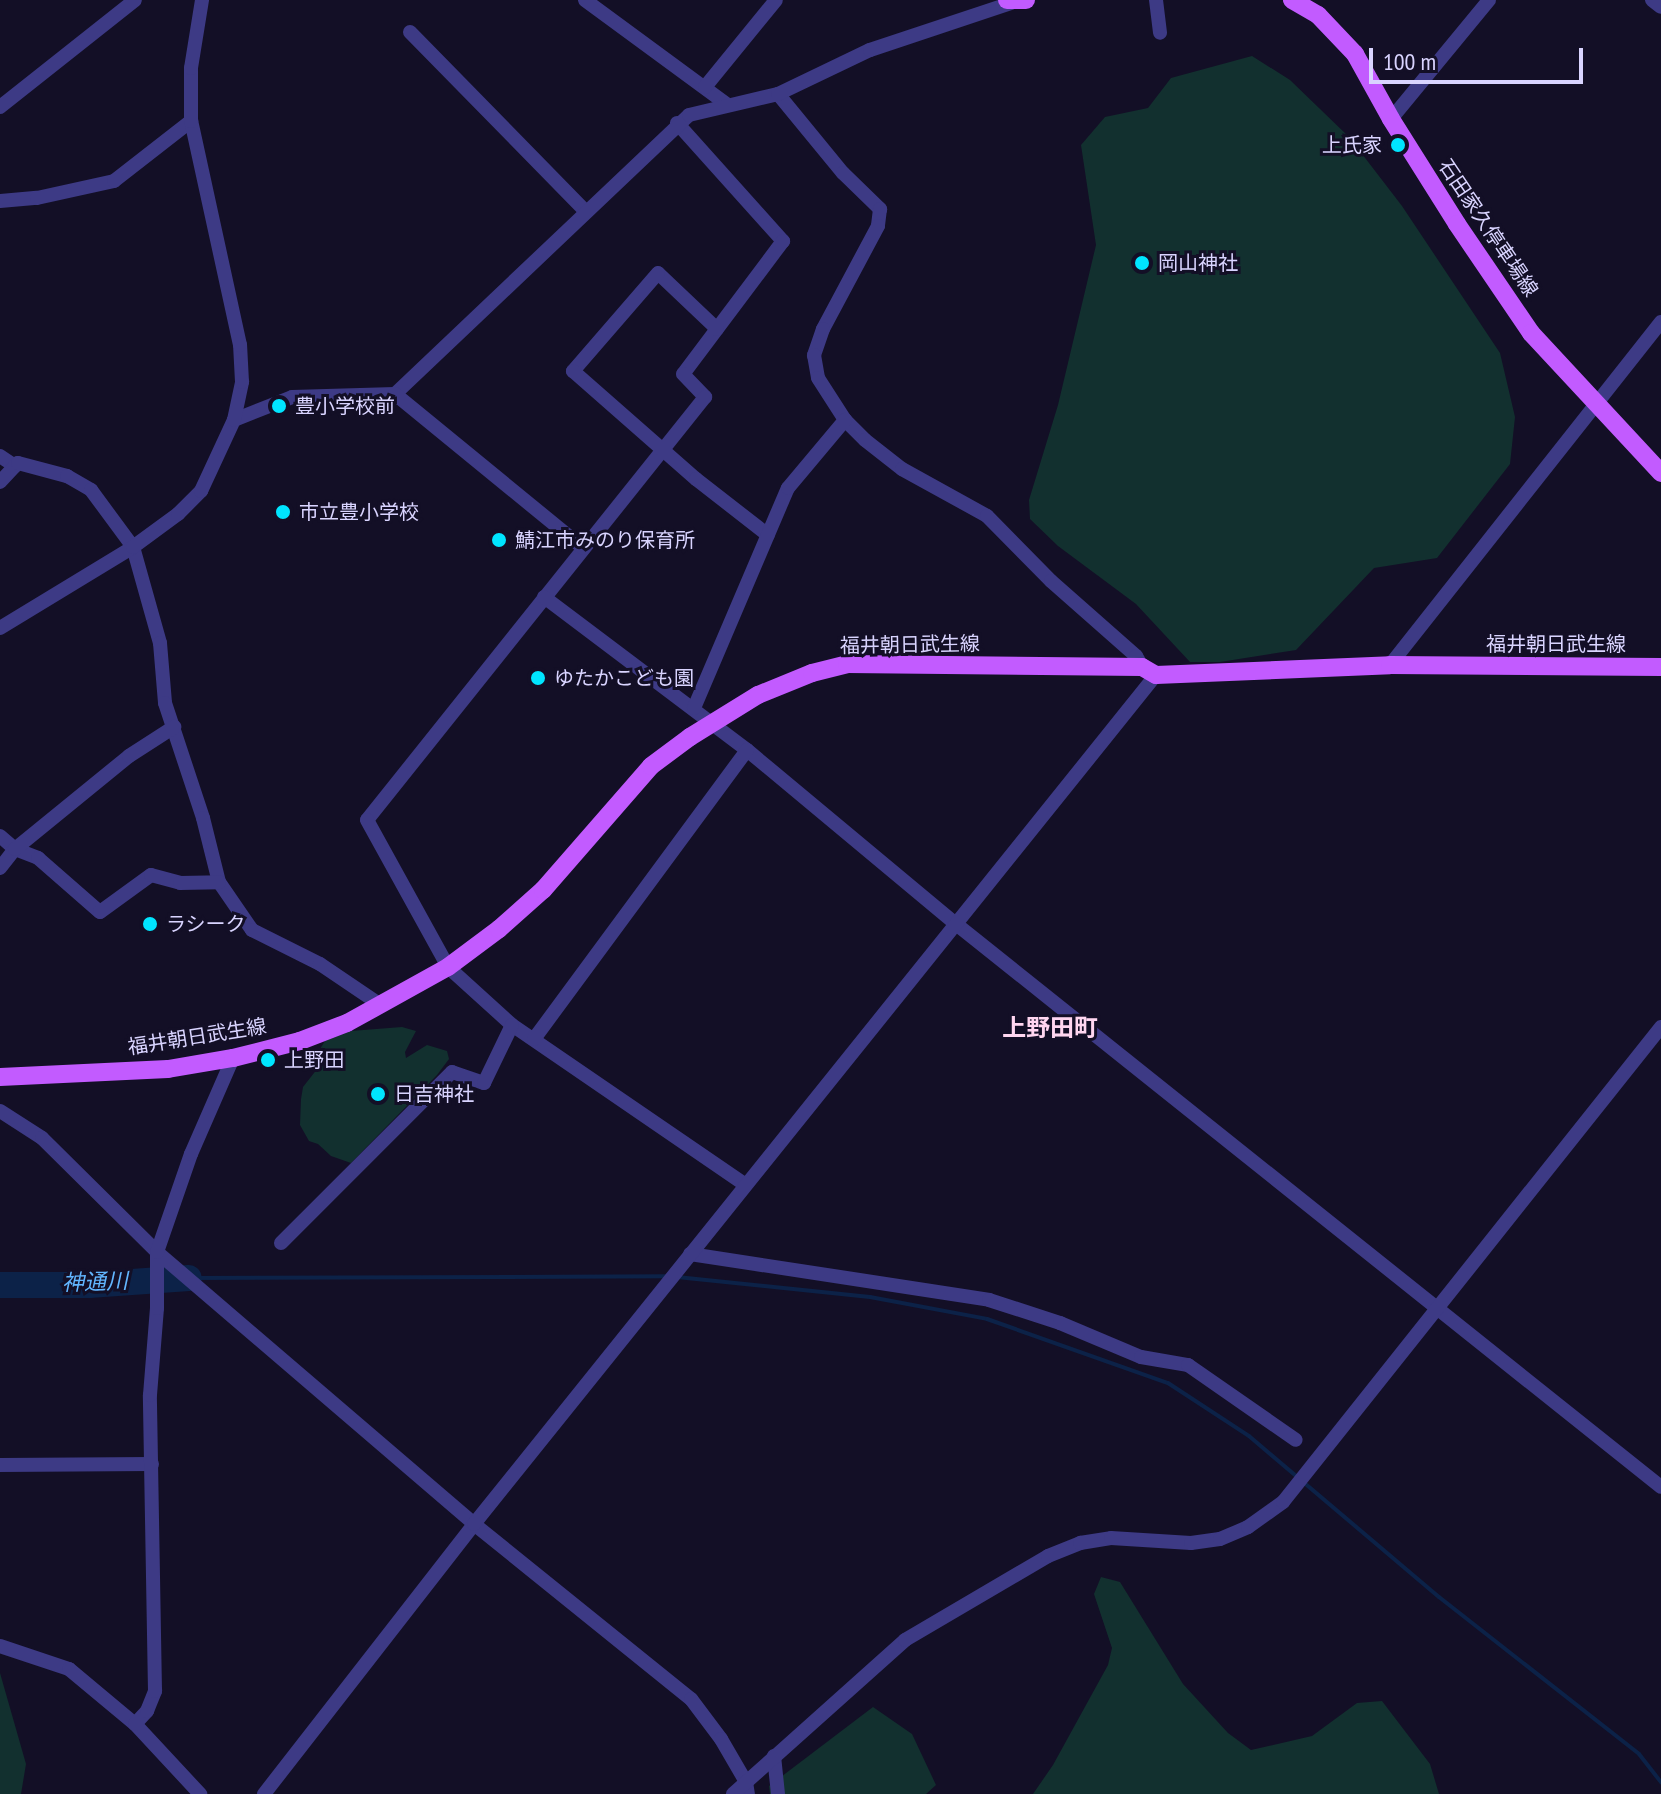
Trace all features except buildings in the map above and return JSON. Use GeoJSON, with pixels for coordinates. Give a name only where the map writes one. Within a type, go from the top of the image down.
{"type":"FeatureCollection","features":[{"type":"Feature","properties":{"kind":"main road","name":"石田家久停車場線"},"geometry":{"type":"LineString","coordinates":[[1292,0],[1318,15],[1355,54],[1391,119],[1531,333],[1661,473]]}},
{"type":"Feature","properties":{"kind":"main road","name":"福井朝日武生線"},"geometry":{"type":"LineString","coordinates":[[0,1077],[168,1069],[233,1058],[300,1041],[347,1023],[448,967],[543,890],[651,766],[712,722],[758,695],[812,673],[847,664],[1149,671],[1390,665],[1661,667]]}},
{"type":"Feature","properties":{"kind":"street"},"geometry":{"type":"LineString","coordinates":[[0,107],[135,0]]}},
{"type":"Feature","properties":{"kind":"street"},"geometry":{"type":"LineString","coordinates":[[0,628],[133,547],[178,514],[201,491],[234,420],[242,382],[240,345],[191,121],[191,68],[202,0]]}},
{"type":"Feature","properties":{"kind":"street"},"geometry":{"type":"LineString","coordinates":[[585,0],[728,105]]}},
{"type":"Feature","properties":{"kind":"street"},"geometry":{"type":"LineString","coordinates":[[705,87],[776,0]]}},
{"type":"Feature","properties":{"kind":"street"},"geometry":{"type":"LineString","coordinates":[[1156,0],[1160,33]]}},
{"type":"Feature","properties":{"kind":"street"},"geometry":{"type":"LineString","coordinates":[[1391,119],[1489,0]]}},
{"type":"Feature","properties":{"kind":"street"},"geometry":{"type":"LineString","coordinates":[[395,394],[677,123],[689,115],[778,94],[870,50],[1015,1]]}},
{"type":"Feature","properties":{"kind":"street"},"geometry":{"type":"LineString","coordinates":[[410,32],[585,211]]}},
{"type":"Feature","properties":{"kind":"street"},"geometry":{"type":"LineString","coordinates":[[264,1794],[474,1524],[956,924],[1149,671],[1051,581],[987,516],[902,469],[845,420],[818,378],[814,355],[847,278],[878,226],[880,209],[843,173],[778,94]]}},
{"type":"Feature","properties":{"kind":"street"},"geometry":{"type":"LineString","coordinates":[[0,201],[37,198],[114,181],[191,121]]}},
{"type":"Feature","properties":{"kind":"street"},"geometry":{"type":"LineString","coordinates":[[677,123],[783,241],[683,374],[705,397],[367,820],[448,967],[512,1025],[746,1185]]}},
{"type":"Feature","properties":{"kind":"street"},"geometry":{"type":"LineString","coordinates":[[717,329],[658,273],[573,371],[662,450],[768,535]]}},
{"type":"Feature","properties":{"kind":"street"},"geometry":{"type":"LineString","coordinates":[[1390,665],[1661,322]]}},
{"type":"Feature","properties":{"kind":"street"},"geometry":{"type":"LineString","coordinates":[[234,420],[292,397],[395,394],[583,548]]}},
{"type":"Feature","properties":{"kind":"street"},"geometry":{"type":"LineString","coordinates":[[694,708],[788,488],[845,420]]}},
{"type":"Feature","properties":{"kind":"street"},"geometry":{"type":"LineString","coordinates":[[0,456],[15,466]]}},
{"type":"Feature","properties":{"kind":"street"},"geometry":{"type":"LineString","coordinates":[[0,482],[18,463],[67,476],[91,490],[133,547],[160,643],[165,703],[203,818],[219,882],[252,930],[320,964],[379,1004]]}},
{"type":"Feature","properties":{"kind":"street"},"geometry":{"type":"LineString","coordinates":[[544,597],[712,722],[956,924],[1661,1487]]}},
{"type":"Feature","properties":{"kind":"street"},"geometry":{"type":"LineString","coordinates":[[0,868],[15,849],[129,756],[174,727]]}},
{"type":"Feature","properties":{"kind":"street"},"geometry":{"type":"LineString","coordinates":[[534,1039],[747,750]]}},
{"type":"Feature","properties":{"kind":"street"},"geometry":{"type":"LineString","coordinates":[[0,836],[15,849],[38,858],[100,912],[151,875],[180,883],[219,882]]}},
{"type":"Feature","properties":{"kind":"street"},"geometry":{"type":"LineString","coordinates":[[281,1243],[452,1072],[484,1083],[512,1025]]}},
{"type":"Feature","properties":{"kind":"street"},"geometry":{"type":"LineString","coordinates":[[733,1794],[747,1788],[774,1756],[905,1640],[1048,1556],[1080,1543],[1111,1538],[1191,1543],[1220,1539],[1248,1527],[1283,1502],[1661,1027]]}},
{"type":"Feature","properties":{"kind":"street"},"geometry":{"type":"LineString","coordinates":[[135,1724],[147,1711],[155,1691],[150,1395],[157,1308],[157,1252],[191,1154],[233,1058]]}},
{"type":"Feature","properties":{"kind":"street"},"geometry":{"type":"LineString","coordinates":[[0,1111],[42,1138],[157,1252],[474,1524],[691,1699],[704,1713],[747,1788]]}},
{"type":"Feature","properties":{"kind":"street"},"geometry":{"type":"LineString","coordinates":[[686,1260],[989,1300],[1060,1323],[1141,1357],[1188,1365],[1296,1440]]}},
{"type":"Feature","properties":{"kind":"street"},"geometry":{"type":"LineString","coordinates":[[0,1465],[152,1464]]}},
{"type":"Feature","properties":{"kind":"street"},"geometry":{"type":"LineString","coordinates":[[0,1646],[69,1669],[135,1724],[200,1794]]}},
{"type":"Feature","properties":{"kind":"street"},"geometry":{"type":"LineString","coordinates":[[774,1756],[778,1794]]}},
{"type":"Feature","properties":{"kind":"green space"},"geometry":{"type":"Polygon","coordinates":[[[1252,56],[1290,80],[1349,137],[1402,206],[1500,353],[1515,417],[1510,464],[1437,558],[1374,568],[1296,650],[1220,662],[1190,662],[1136,604],[1058,546],[1030,519],[1029,500],[1058,405],[1096,245],[1081,145],[1105,117],[1148,108],[1171,78],[1252,56]]]}},
{"type":"Feature","properties":{"kind":"green space"},"geometry":{"type":"Polygon","coordinates":[[[402,1027],[416,1031],[405,1052],[406,1058],[427,1045],[447,1051],[449,1059],[351,1163],[331,1156],[318,1144],[309,1141],[300,1125],[303,1087],[325,1059],[320,1049],[325,1041],[351,1031],[402,1027]]]}},
{"type":"Feature","properties":{"kind":"green space"},"geometry":{"type":"Polygon","coordinates":[[[1101,1577],[1120,1582],[1183,1684],[1228,1733],[1251,1750],[1312,1736],[1357,1703],[1382,1701],[1430,1764],[1439,1794],[1033,1794],[1053,1765],[1108,1665],[1112,1648],[1094,1594],[1101,1577]]]}},
{"type":"Feature","properties":{"kind":"green space"},"geometry":{"type":"Polygon","coordinates":[[[0,1673],[26,1764],[21,1794],[0,1794],[0,1673]]]}},
{"type":"Feature","properties":{"kind":"green space"},"geometry":{"type":"Polygon","coordinates":[[[873,1707],[912,1734],[936,1785],[926,1794],[770,1794],[769,1786],[873,1707]]]}},
{"type":"Feature","properties":{"kind":"waterway"},"geometry":{"type":"LineString","coordinates":[[193,1278],[668,1276]]}},
{"type":"Feature","properties":{"kind":"waterway"},"geometry":{"type":"LineString","coordinates":[[677,1277],[870,1297],[987,1319],[1168,1383],[1249,1436],[1439,1597],[1639,1754],[1661,1782]]}},
{"type":"Feature","properties":{"kind":"waterway","name":"神通川"},"geometry":{"type":"LineString","coordinates":[[0,1285],[89,1285],[189,1278]]}},
{"type":"Feature","properties":{"kind":"place","name":"上氏家"},"geometry":{"type":"Point","coordinates":[1398,145]}},
{"type":"Feature","properties":{"kind":"place","name":"岡山神社"},"geometry":{"type":"Point","coordinates":[1142,263]}},
{"type":"Feature","properties":{"kind":"place","name":"豊小学校前"},"geometry":{"type":"Point","coordinates":[279,406]}},
{"type":"Feature","properties":{"kind":"place","name":"市立豊小学校"},"geometry":{"type":"Point","coordinates":[283,512]}},
{"type":"Feature","properties":{"kind":"place","name":"鯖江市みのり保育所"},"geometry":{"type":"Point","coordinates":[499,540]}},
{"type":"Feature","properties":{"kind":"place","name":"ゆたかこども園"},"geometry":{"type":"Point","coordinates":[538,678]}},
{"type":"Feature","properties":{"kind":"place","name":"ラシーク"},"geometry":{"type":"Point","coordinates":[150,924]}},
{"type":"Feature","properties":{"kind":"place","name":"上野田"},"geometry":{"type":"Point","coordinates":[268,1060]}},
{"type":"Feature","properties":{"kind":"place","name":"日吉神社"},"geometry":{"type":"Point","coordinates":[378,1094]}},
{"type":"Feature","properties":{"kind":"district","name":"上野田町"},"geometry":{"type":"Point","coordinates":[1050,1028]}}]}
